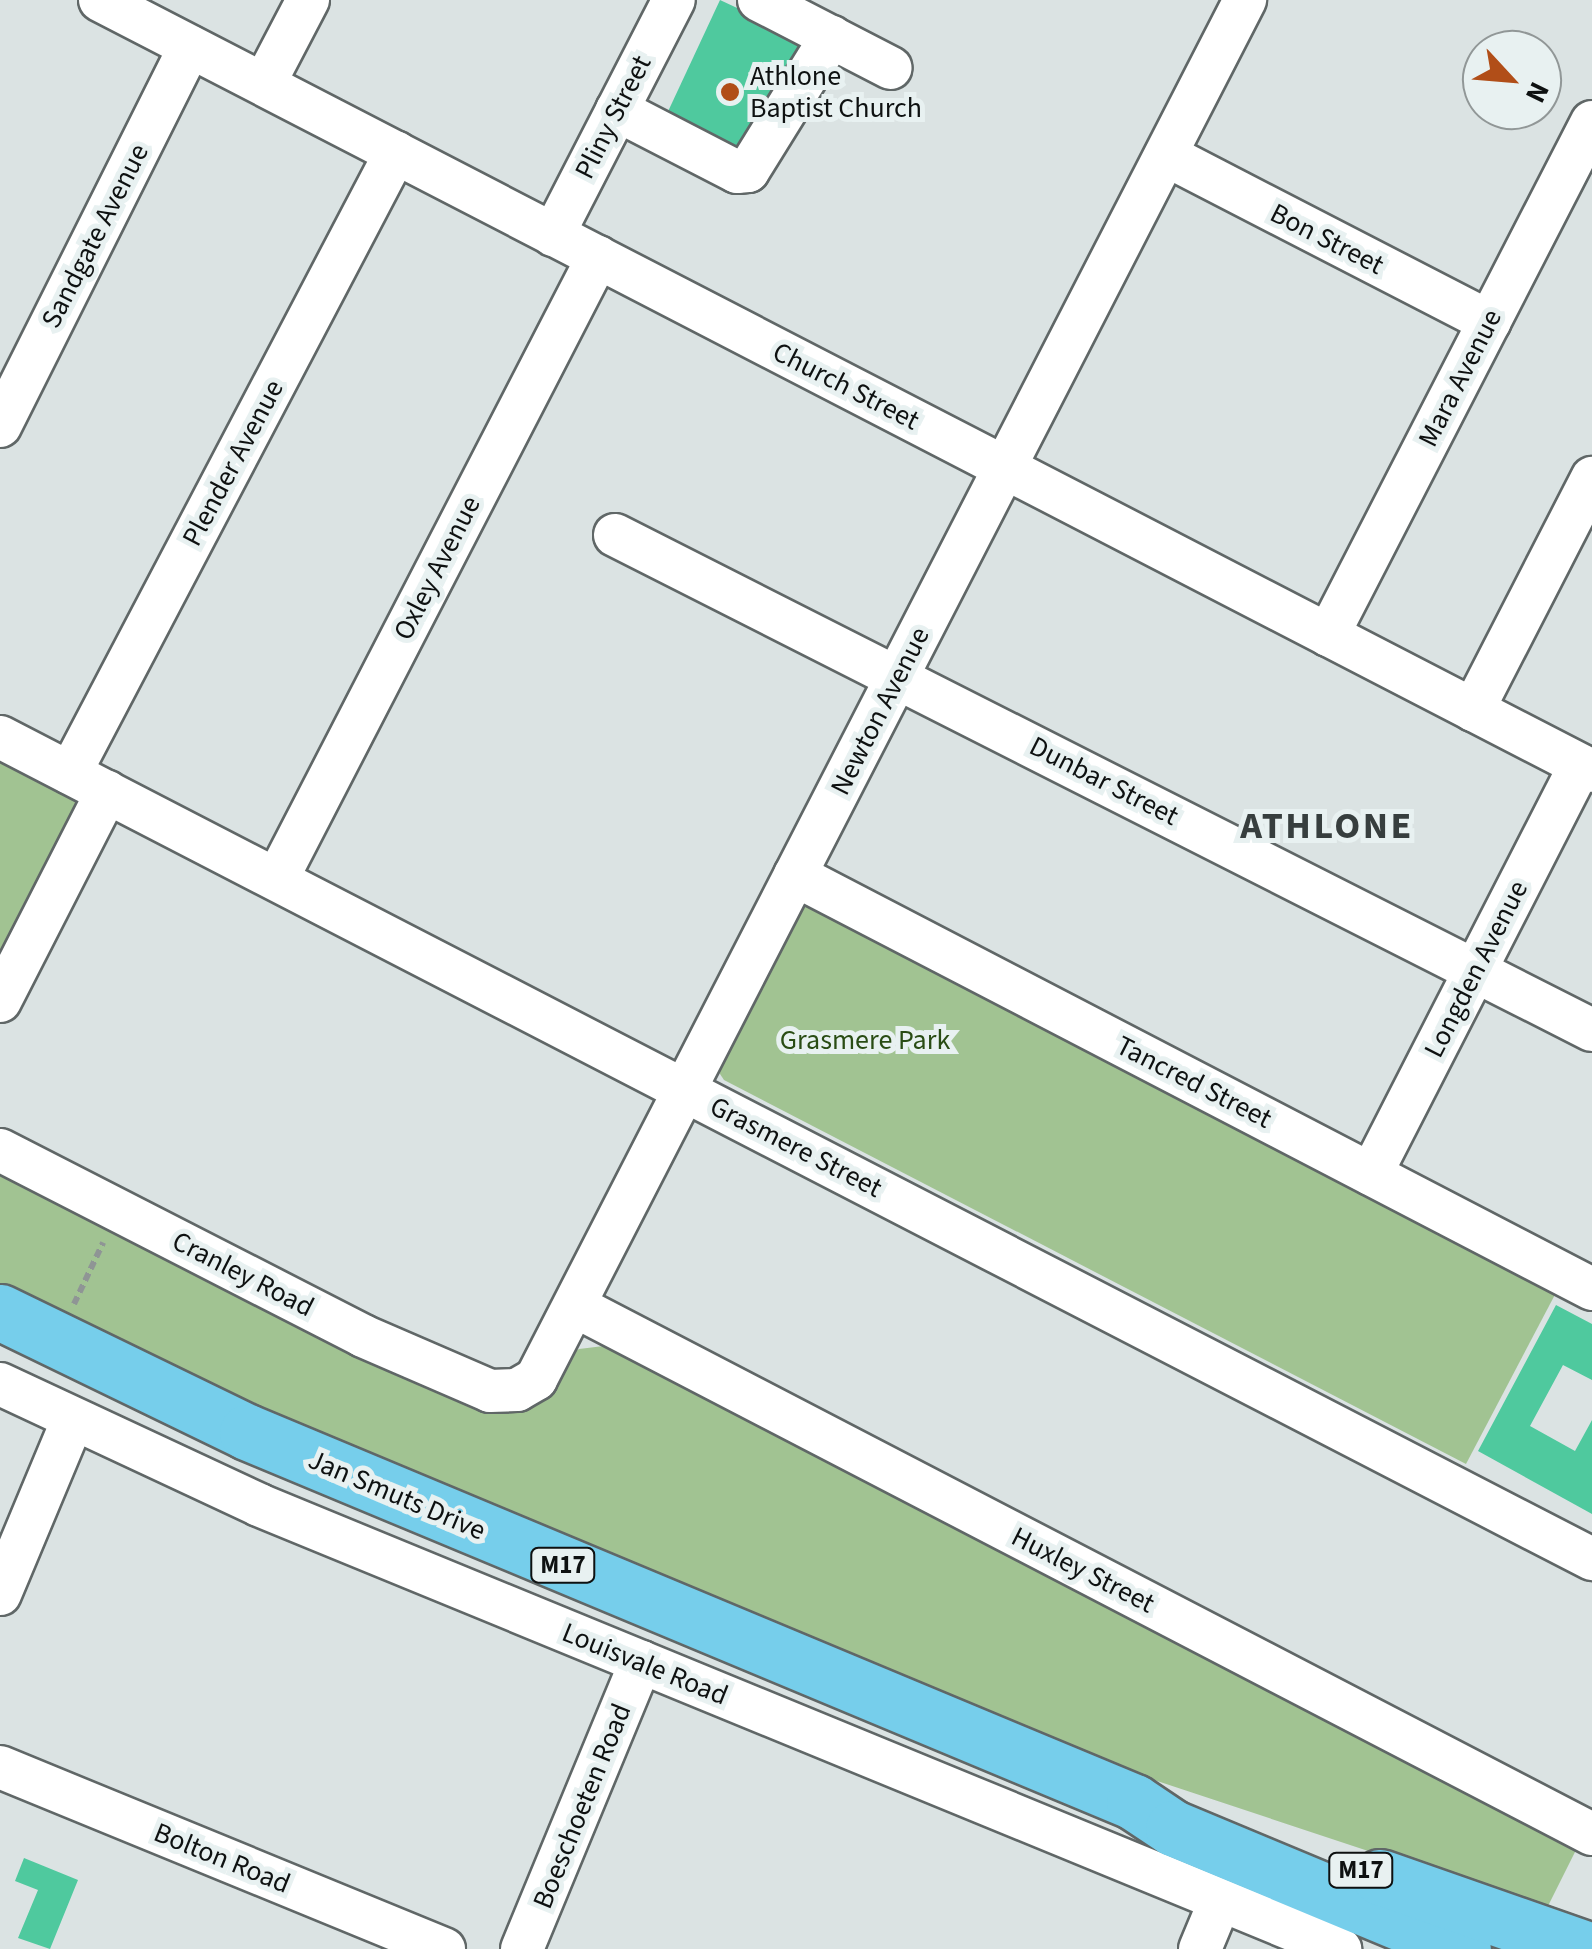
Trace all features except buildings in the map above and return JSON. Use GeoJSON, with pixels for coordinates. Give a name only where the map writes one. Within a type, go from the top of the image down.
{"type":"FeatureCollection","features":[{"type":"Feature","properties":{"kind":"main road","name":"Jan Smuts Drive"},"geometry":{"type":"LineString","coordinates":[[0,1312],[247,1432],[1134,1802],[1173,1828],[1463,1949]]}},
{"type":"Feature","properties":{"kind":"main road","name":"Jan Smuts Drive"},"geometry":{"type":"LineString","coordinates":[[1134,1802],[1183,1807],[1586,1949]]}},
{"type":"Feature","properties":{"kind":"street","name":"Church Street"},"geometry":{"type":"LineString","coordinates":[[100,0],[1586,768]]}},
{"type":"Feature","properties":{"kind":"street"},"geometry":{"type":"LineString","coordinates":[[264,84],[308,0]]}},
{"type":"Feature","properties":{"kind":"street","name":"Pliny Street"},"geometry":{"type":"LineString","coordinates":[[553,235],[674,0]]}},
{"type":"Feature","properties":{"kind":"street"},"geometry":{"type":"LineString","coordinates":[[759,0],[891,68]]}},
{"type":"Feature","properties":{"kind":"street","name":"Newton Avenue"},"geometry":{"type":"LineString","coordinates":[[490,1391],[518,1390],[536,1378],[1246,0]]}},
{"type":"Feature","properties":{"kind":"street"},"geometry":{"type":"LineString","coordinates":[[617,110],[737,172],[748,171],[831,37]]}},
{"type":"Feature","properties":{"kind":"street","name":"Sandgate Avenue"},"geometry":{"type":"LineString","coordinates":[[0,426],[190,47]]}},
{"type":"Feature","properties":{"kind":"street","name":"Mara Avenue"},"geometry":{"type":"LineString","coordinates":[[1328,635],[1592,122]]}},
{"type":"Feature","properties":{"kind":"street","name":"Plender Avenue"},"geometry":{"type":"LineString","coordinates":[[88,782],[396,152]]}},
{"type":"Feature","properties":{"kind":"street","name":"Bon Street"},"geometry":{"type":"LineString","coordinates":[[1166,156],[1489,322]]}},
{"type":"Feature","properties":{"kind":"street","name":"Oxley Avenue"},"geometry":{"type":"LineString","coordinates":[[276,879],[598,258]]}},
{"type":"Feature","properties":{"kind":"street"},"geometry":{"type":"LineString","coordinates":[[1473,710],[1592,478]]}},
{"type":"Feature","properties":{"kind":"street","name":"Dunbar Street"},"geometry":{"type":"LineString","coordinates":[[615,534],[1592,1030]]}},
{"type":"Feature","properties":{"kind":"street","name":"Grasmere Street"},"geometry":{"type":"LineString","coordinates":[[0,737],[1592,1559]]}},
{"type":"Feature","properties":{"kind":"street","name":"Longden Avenue"},"geometry":{"type":"LineString","coordinates":[[1371,1174],[1475,970],[1586,768]]}},
{"type":"Feature","properties":{"kind":"street"},"geometry":{"type":"LineString","coordinates":[[0,1000],[88,782]]}},
{"type":"Feature","properties":{"kind":"street","name":"Tancred Street"},"geometry":{"type":"LineString","coordinates":[[795,875],[1592,1289]]}},
{"type":"Feature","properties":{"kind":"street","name":"Cranley Road"},"geometry":{"type":"LineString","coordinates":[[0,1150],[363,1336],[490,1391]]}},
{"type":"Feature","properties":{"kind":"street","name":"Huxley Street"},"geometry":{"type":"LineString","coordinates":[[574,1306],[1592,1834]]}},
{"type":"Feature","properties":{"kind":"street","name":"Louisvale Road"},"geometry":{"type":"LineString","coordinates":[[0,1384],[72,1422],[641,1662],[1340,1949]]}},
{"type":"Feature","properties":{"kind":"street"},"geometry":{"type":"LineString","coordinates":[[0,1594],[72,1422]]}},
{"type":"Feature","properties":{"kind":"street","name":"Boeschoeten Road"},"geometry":{"type":"LineString","coordinates":[[522,1949],[641,1662]]}},
{"type":"Feature","properties":{"kind":"street","name":"Bolton Road"},"geometry":{"type":"LineString","coordinates":[[0,1767],[444,1949]]}},
{"type":"Feature","properties":{"kind":"street"},"geometry":{"type":"LineString","coordinates":[[1200,1949],[1220,1901]]}},
{"type":"Feature","properties":{"kind":"path"},"geometry":{"type":"LineString","coordinates":[[68,1315],[118,1210]]}},
{"type":"Feature","properties":{"kind":"green space"},"geometry":{"type":"Polygon","coordinates":[[[0,753],[81,794],[0,954],[0,753]]]}},
{"type":"Feature","properties":{"kind":"green space","name":"Grasmere Park"},"geometry":{"type":"Polygon","coordinates":[[[804,900],[1559,1287],[1466,1464],[724,1080],[718,1071],[804,900]]]}},
{"type":"Feature","properties":{"kind":"green space"},"geometry":{"type":"Polygon","coordinates":[[[0,1165],[490,1406],[579,1349],[612,1345],[1580,1842],[1546,1910],[1130,1772],[315,1432],[0,1283],[0,1165]]]}},
{"type":"Feature","properties":{"kind":"place","name":"Athlone Baptist Church"},"geometry":{"type":"Point","coordinates":[730,92]}},
{"type":"Feature","properties":{"kind":"district","name":"ATHLONE"},"geometry":{"type":"Point","coordinates":[1327,827]}}]}
